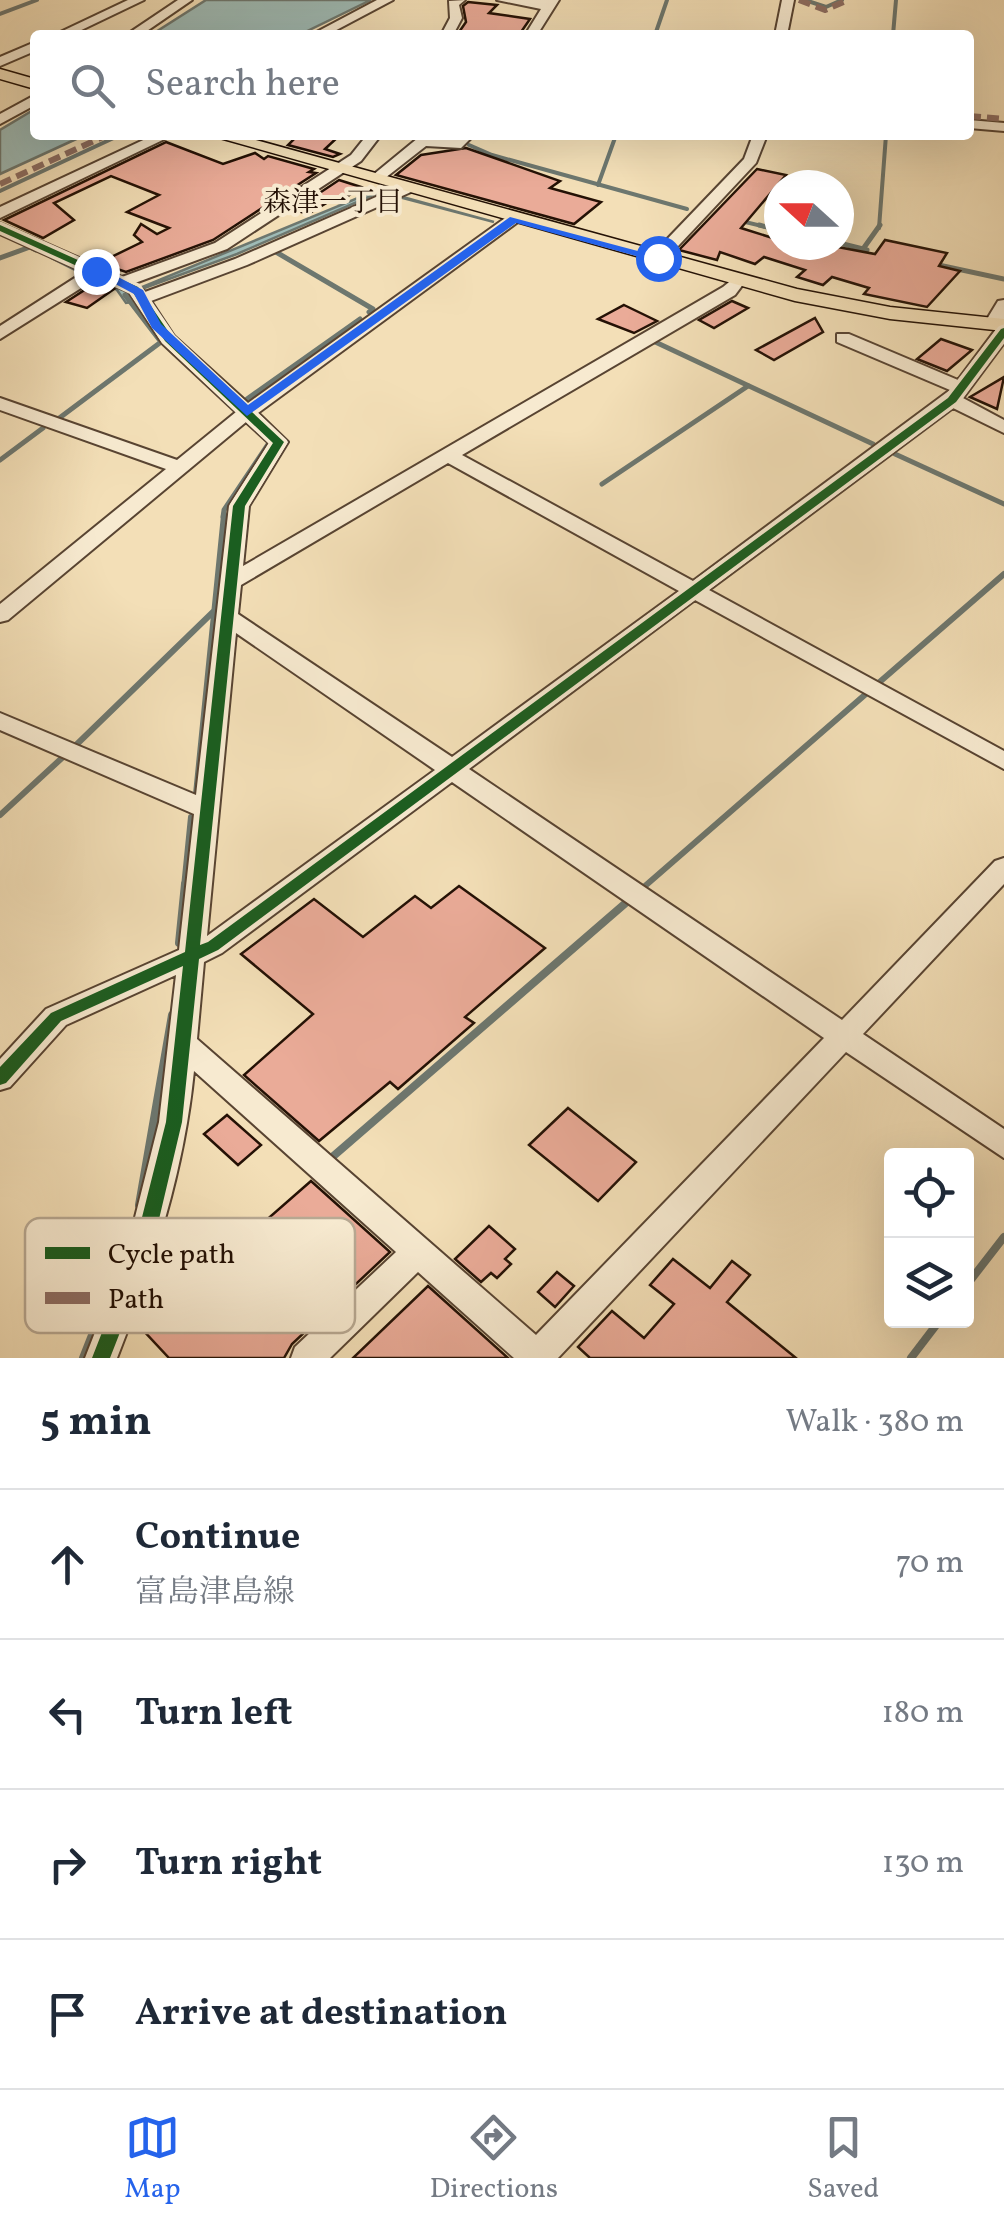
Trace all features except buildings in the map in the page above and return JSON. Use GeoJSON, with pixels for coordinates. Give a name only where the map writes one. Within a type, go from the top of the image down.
{"type":"FeatureCollection","features":[{"type":"Feature","properties":{"kind":"main road"},"geometry":{"type":"LineString","coordinates":[[0,74],[30,83]]}},
{"type":"Feature","properties":{"kind":"main road"},"geometry":{"type":"LineString","coordinates":[[236,140],[375,180],[396,193],[514,219],[836,304],[1000,327]]}},
{"type":"Feature","properties":{"kind":"street"},"geometry":{"type":"LineString","coordinates":[[71,30],[138,0]]}},
{"type":"Feature","properties":{"kind":"street"},"geometry":{"type":"LineString","coordinates":[[140,30],[186,0]]}},
{"type":"Feature","properties":{"kind":"street"},"geometry":{"type":"LineString","coordinates":[[328,30],[386,0]]}},
{"type":"Feature","properties":{"kind":"street"},"geometry":{"type":"LineString","coordinates":[[449,30],[456,18],[453,4],[459,0]]}},
{"type":"Feature","properties":{"kind":"street"},"geometry":{"type":"LineString","coordinates":[[503,0],[551,3],[534,30]]}},
{"type":"Feature","properties":{"kind":"street"},"geometry":{"type":"LineString","coordinates":[[783,30],[788,0]]}},
{"type":"Feature","properties":{"kind":"street"},"geometry":{"type":"LineString","coordinates":[[0,62],[30,48]]}},
{"type":"Feature","properties":{"kind":"street"},"geometry":{"type":"LineString","coordinates":[[0,120],[30,102]]}},
{"type":"Feature","properties":{"kind":"street"},"geometry":{"type":"LineString","coordinates":[[974,124],[1004,127]]}},
{"type":"Feature","properties":{"kind":"street"},"geometry":{"type":"LineString","coordinates":[[0,213],[155,140]]}},
{"type":"Feature","properties":{"kind":"street"},"geometry":{"type":"LineString","coordinates":[[135,290],[221,246],[356,158],[370,140]]}},
{"type":"Feature","properties":{"kind":"street"},"geometry":{"type":"LineString","coordinates":[[375,180],[423,141],[461,144],[464,140]]}},
{"type":"Feature","properties":{"kind":"street"},"geometry":{"type":"LineString","coordinates":[[658,258],[751,160],[758,140]]}},
{"type":"Feature","properties":{"kind":"street"},"geometry":{"type":"LineString","coordinates":[[135,290],[241,262],[396,193]]}},
{"type":"Feature","properties":{"kind":"street"},"geometry":{"type":"LineString","coordinates":[[0,616],[247,412],[514,219]]}},
{"type":"Feature","properties":{"kind":"street"},"geometry":{"type":"LineString","coordinates":[[0,228],[135,290],[168,339],[279,442],[239,506],[174,1122],[151,1218]]}},
{"type":"Feature","properties":{"kind":"street"},"geometry":{"type":"LineString","coordinates":[[0,334],[96,271]]}},
{"type":"Feature","properties":{"kind":"street"},"geometry":{"type":"LineString","coordinates":[[229,584],[729,291],[739,280]]}},
{"type":"Feature","properties":{"kind":"street"},"geometry":{"type":"LineString","coordinates":[[0,1078],[56,1018],[213,946],[956,394],[1000,327],[1004,306]]}},
{"type":"Feature","properties":{"kind":"street"},"geometry":{"type":"LineString","coordinates":[[843,338],[956,394],[1004,427]]}},
{"type":"Feature","properties":{"kind":"street"},"geometry":{"type":"LineString","coordinates":[[0,404],[181,468]]}},
{"type":"Feature","properties":{"kind":"street"},"geometry":{"type":"LineString","coordinates":[[448,455],[1004,761]]}},
{"type":"Feature","properties":{"kind":"street"},"geometry":{"type":"LineString","coordinates":[[226,615],[1004,1146]]}},
{"type":"Feature","properties":{"kind":"street"},"geometry":{"type":"LineString","coordinates":[[0,721],[208,810]]}},
{"type":"Feature","properties":{"kind":"street"},"geometry":{"type":"LineString","coordinates":[[182,1043],[537,1358],[1004,868]]}},
{"type":"Feature","properties":{"kind":"street"},"geometry":{"type":"LineString","coordinates":[[355,1312],[417,1252]]}},
{"type":"Feature","properties":{"kind":"street"},"geometry":{"type":"LineString","coordinates":[[100,1358],[110,1333]]}},
{"type":"Feature","properties":{"kind":"street"},"geometry":{"type":"LineString","coordinates":[[308,1358],[334,1333]]}},
{"type":"Feature","properties":{"kind":"water"},"geometry":{"type":"Polygon","coordinates":[[[206,0],[371,0],[309,30],[159,30],[206,0]]]}},
{"type":"Feature","properties":{"kind":"water"},"geometry":{"type":"Polygon","coordinates":[[[30,112],[30,140],[74,140],[0,174],[0,130],[30,112]]]}},
{"type":"Feature","properties":{"kind":"water"},"geometry":{"type":"Polygon","coordinates":[[[377,190],[494,222],[380,192],[237,254],[128,294],[132,302],[126,303],[117,290],[95,278],[99,276],[125,290],[140,288],[377,190]]]}},
{"type":"Feature","properties":{"kind":"waterway"},"geometry":{"type":"LineString","coordinates":[[0,14],[37,0]]}},
{"type":"Feature","properties":{"kind":"waterway"},"geometry":{"type":"LineString","coordinates":[[657,30],[667,0]]}},
{"type":"Feature","properties":{"kind":"waterway"},"geometry":{"type":"LineString","coordinates":[[805,0],[826,7],[842,0]]}},
{"type":"Feature","properties":{"kind":"waterway"},"geometry":{"type":"LineString","coordinates":[[893,30],[896,0]]}},
{"type":"Feature","properties":{"kind":"waterway"},"geometry":{"type":"LineString","coordinates":[[0,191],[109,140]]}},
{"type":"Feature","properties":{"kind":"waterway"},"geometry":{"type":"LineString","coordinates":[[598,184],[614,140]]}},
{"type":"Feature","properties":{"kind":"waterway"},"geometry":{"type":"LineString","coordinates":[[879,226],[886,140]]}},
{"type":"Feature","properties":{"kind":"waterway"},"geometry":{"type":"LineString","coordinates":[[469,145],[598,184]]}},
{"type":"Feature","properties":{"kind":"waterway"},"geometry":{"type":"LineString","coordinates":[[598,184],[687,209]]}},
{"type":"Feature","properties":{"kind":"waterway"},"geometry":{"type":"LineString","coordinates":[[741,221],[764,227]]}},
{"type":"Feature","properties":{"kind":"waterway"},"geometry":{"type":"LineString","coordinates":[[759,225],[764,226]]}},
{"type":"Feature","properties":{"kind":"waterway"},"geometry":{"type":"LineString","coordinates":[[863,249],[879,226]]}},
{"type":"Feature","properties":{"kind":"waterway"},"geometry":{"type":"LineString","coordinates":[[0,258],[30,247],[36,250]]}},
{"type":"Feature","properties":{"kind":"waterway"},"geometry":{"type":"LineString","coordinates":[[854,247],[863,249]]}},
{"type":"Feature","properties":{"kind":"waterway"},"geometry":{"type":"LineString","coordinates":[[863,249],[867,250]]}},
{"type":"Feature","properties":{"kind":"waterway"},"geometry":{"type":"LineString","coordinates":[[276,252],[373,309],[369,312]]}},
{"type":"Feature","properties":{"kind":"waterway"},"geometry":{"type":"LineString","coordinates":[[52,257],[78,270]]}},
{"type":"Feature","properties":{"kind":"waterway"},"geometry":{"type":"LineString","coordinates":[[934,264],[1004,279]]}},
{"type":"Feature","properties":{"kind":"waterway"},"geometry":{"type":"LineString","coordinates":[[58,419],[161,342],[125,295]]}},
{"type":"Feature","properties":{"kind":"waterway"},"geometry":{"type":"LineString","coordinates":[[247,399],[360,319]]}},
{"type":"Feature","properties":{"kind":"waterway"},"geometry":{"type":"LineString","coordinates":[[651,340],[873,444]]}},
{"type":"Feature","properties":{"kind":"waterway"},"geometry":{"type":"LineString","coordinates":[[602,484],[748,386]]}},
{"type":"Feature","properties":{"kind":"waterway"},"geometry":{"type":"LineString","coordinates":[[0,460],[43,428]]}},
{"type":"Feature","properties":{"kind":"waterway"},"geometry":{"type":"LineString","coordinates":[[223,517],[271,440]]}},
{"type":"Feature","properties":{"kind":"waterway"},"geometry":{"type":"LineString","coordinates":[[895,454],[1004,504]]}},
{"type":"Feature","properties":{"kind":"waterway"},"geometry":{"type":"LineString","coordinates":[[196,794],[224,515]]}},
{"type":"Feature","properties":{"kind":"waterway"},"geometry":{"type":"LineString","coordinates":[[875,686],[1004,574]]}},
{"type":"Feature","properties":{"kind":"waterway"},"geometry":{"type":"LineString","coordinates":[[74,747],[213,612]]}},
{"type":"Feature","properties":{"kind":"waterway"},"geometry":{"type":"LineString","coordinates":[[645,886],[867,693]]}},
{"type":"Feature","properties":{"kind":"waterway"},"geometry":{"type":"LineString","coordinates":[[0,815],[63,757]]}},
{"type":"Feature","properties":{"kind":"waterway"},"geometry":{"type":"LineString","coordinates":[[184,887],[191,817]]}},
{"type":"Feature","properties":{"kind":"waterway"},"geometry":{"type":"LineString","coordinates":[[179,943],[185,884]]}},
{"type":"Feature","properties":{"kind":"waterway"},"geometry":{"type":"LineString","coordinates":[[330,1159],[628,901]]}},
{"type":"Feature","properties":{"kind":"waterway"},"geometry":{"type":"LineString","coordinates":[[139,1205],[172,1015]]}},
{"type":"Feature","properties":{"kind":"waterway"},"geometry":{"type":"LineString","coordinates":[[974,1276],[1004,1237]]}},
{"type":"Feature","properties":{"kind":"waterway"},"geometry":{"type":"LineString","coordinates":[[911,1358],[934,1328]]}},
{"type":"Feature","properties":{"kind":"waterway"},"geometry":{"type":"LineString","coordinates":[[83,1358],[93,1333]]}},
{"type":"Feature","properties":{"kind":"marked path"},"geometry":{"type":"LineString","coordinates":[[799,0],[825,10],[848,0]]}},
{"type":"Feature","properties":{"kind":"marked path"},"geometry":{"type":"LineString","coordinates":[[974,116],[1004,119]]}},
{"type":"Feature","properties":{"kind":"marked path"},"geometry":{"type":"LineString","coordinates":[[0,184],[96,140]]}},
{"type":"Feature","properties":{"kind":"cycle path"},"geometry":{"type":"LineString","coordinates":[[0,228],[135,289],[168,339],[279,442],[239,506],[174,1122],[151,1218]]}},
{"type":"Feature","properties":{"kind":"cycle path"},"geometry":{"type":"LineString","coordinates":[[0,1078],[56,1017],[213,946],[952,400],[1004,331]]}},
{"type":"Feature","properties":{"kind":"cycle path"},"geometry":{"type":"LineString","coordinates":[[101,1358],[111,1333]]}},
{"type":"Feature","properties":{"kind":"district","name":"森津一丁目"},"geometry":{"type":"Point","coordinates":[333,201]}},
{"type":"Feature","properties":{"kind":"route"},"geometry":{"type":"LineString","coordinates":[[96,271],[139,292],[156,326],[247,412],[514,219],[658,258]]}}]}
